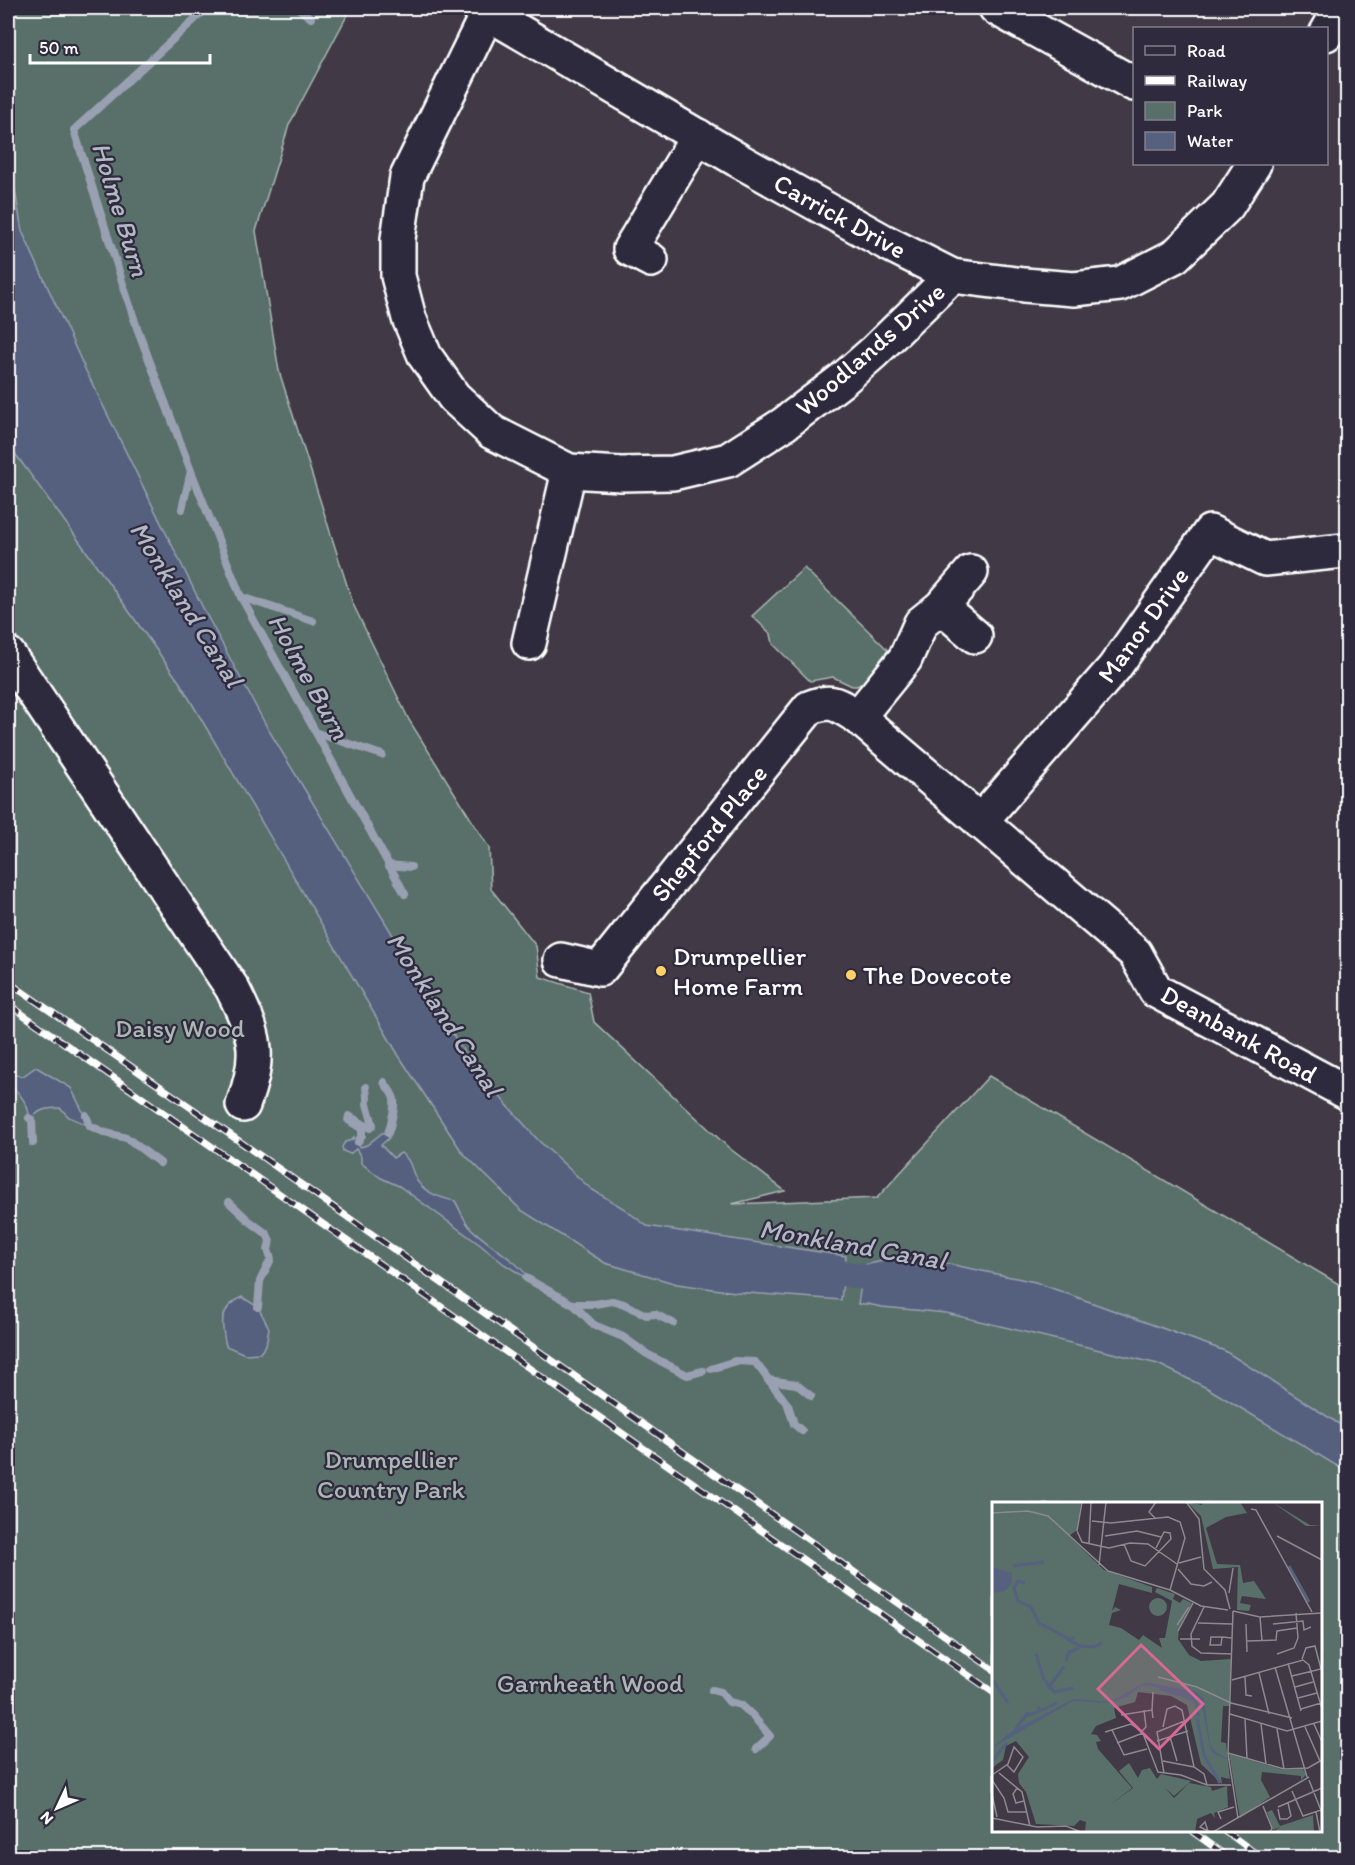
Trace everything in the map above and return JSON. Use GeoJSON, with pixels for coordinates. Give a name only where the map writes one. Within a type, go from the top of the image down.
{"type":"FeatureCollection","features":[{"type":"Feature","properties":{"kind":"street"},"geometry":{"type":"LineString","coordinates":[[1328,31],[1341,8]]}},
{"type":"Feature","properties":{"kind":"street"},"geometry":{"type":"LineString","coordinates":[[1000,9],[1133,83]]}},
{"type":"Feature","properties":{"kind":"street","name":"Carrick Drive"},"geometry":{"type":"LineString","coordinates":[[488,10],[698,136],[885,242],[952,276],[1074,289],[1120,284],[1175,256],[1227,206],[1253,165]]}},
{"type":"Feature","properties":{"kind":"street","name":"Woodlands Drive"},"geometry":{"type":"LineString","coordinates":[[488,10],[407,177],[399,238],[398,276],[409,318],[425,356],[454,397],[492,432],[569,471],[621,474],[673,473],[728,460],[784,424],[842,380],[952,276]]}},
{"type":"Feature","properties":{"kind":"street"},"geometry":{"type":"LineString","coordinates":[[631,249],[698,136]]}},
{"type":"Feature","properties":{"kind":"street"},"geometry":{"type":"LineString","coordinates":[[529,643],[569,471]]}},
{"type":"Feature","properties":{"kind":"street","name":"Manor Drive"},"geometry":{"type":"LineString","coordinates":[[980,822],[1114,668],[1210,532],[1265,559],[1346,549]]}},
{"type":"Feature","properties":{"kind":"street"},"geometry":{"type":"LineString","coordinates":[[858,717],[905,659],[921,623],[941,607],[971,572]]}},
{"type":"Feature","properties":{"kind":"street"},"geometry":{"type":"LineString","coordinates":[[941,607],[975,636]]}},
{"type":"Feature","properties":{"kind":"street"},"geometry":{"type":"LineString","coordinates":[[8,654],[232,988],[248,1020],[254,1040],[255,1064],[252,1082],[243,1105]]}},
{"type":"Feature","properties":{"kind":"street","name":"Shepford Place"},"geometry":{"type":"LineString","coordinates":[[561,960],[600,969],[809,708],[822,702],[836,704],[858,717],[980,822]]}},
{"type":"Feature","properties":{"kind":"street","name":"Deanbank Road"},"geometry":{"type":"LineString","coordinates":[[980,822],[1135,953],[1156,991],[1347,1093]]}},
{"type":"Feature","properties":{"kind":"green space","name":"Drumpellier Country Park"},"geometry":{"type":"Polygon","coordinates":[[[8,8],[351,8],[289,125],[256,231],[279,371],[353,604],[409,720],[489,848],[491,889],[536,946],[540,977],[588,992],[594,1022],[729,1148],[785,1191],[732,1204],[877,1198],[989,1076],[1347,1289],[1347,1857],[8,1858],[8,8]]]}},
{"type":"Feature","properties":{"kind":"green space"},"geometry":{"type":"Polygon","coordinates":[[[804,568],[888,650],[864,682],[857,686],[833,677],[810,681],[773,644],[771,634],[752,616],[804,568]]]}},
{"type":"Feature","properties":{"kind":"water"},"geometry":{"type":"Polygon","coordinates":[[[8,149],[22,231],[86,371],[205,612],[268,729],[471,1064],[538,1140],[591,1189],[647,1226],[846,1256],[841,1300],[735,1292],[677,1284],[605,1263],[521,1210],[462,1152],[399,1056],[180,683],[8,444],[8,149]]]}},
{"type":"Feature","properties":{"kind":"water"},"geometry":{"type":"Polygon","coordinates":[[[36,1067],[71,1088],[90,1126],[69,1117],[60,1108],[44,1110],[37,1113],[32,1120],[29,1118],[28,1108],[23,1099],[8,1083],[8,1074],[23,1076],[36,1067]]]}},
{"type":"Feature","properties":{"kind":"water"},"geometry":{"type":"Polygon","coordinates":[[[382,1133],[388,1133],[389,1138],[381,1145],[393,1158],[401,1153],[409,1161],[418,1182],[426,1190],[455,1201],[469,1226],[519,1266],[528,1279],[504,1264],[399,1186],[381,1178],[361,1163],[361,1157],[356,1149],[350,1154],[343,1151],[342,1147],[345,1142],[354,1137],[360,1147],[367,1145],[382,1133]]]}},
{"type":"Feature","properties":{"kind":"water"},"geometry":{"type":"Polygon","coordinates":[[[893,1259],[930,1260],[1035,1282],[1225,1351],[1347,1429],[1347,1472],[1209,1389],[1158,1364],[946,1313],[858,1304],[864,1265],[893,1259]]]}},
{"type":"Feature","properties":{"kind":"water"},"geometry":{"type":"Polygon","coordinates":[[[242,1297],[258,1307],[269,1328],[266,1345],[260,1353],[245,1354],[226,1346],[223,1318],[229,1307],[242,1297]]]}},
{"type":"Feature","properties":{"kind":"waterway","name":"Holme Burn"},"geometry":{"type":"LineString","coordinates":[[182,509],[191,471],[136,325],[74,130],[207,8]]}},
{"type":"Feature","properties":{"kind":"waterway"},"geometry":{"type":"LineString","coordinates":[[298,8],[311,18]]}},
{"type":"Feature","properties":{"kind":"waterway","name":"Holme Burn"},"geometry":{"type":"LineString","coordinates":[[191,471],[241,597],[405,894]]}},
{"type":"Feature","properties":{"kind":"waterway"},"geometry":{"type":"LineString","coordinates":[[241,597],[313,621]]}},
{"type":"Feature","properties":{"kind":"waterway"},"geometry":{"type":"LineString","coordinates":[[317,733],[382,755]]}},
{"type":"Feature","properties":{"kind":"waterway"},"geometry":{"type":"LineString","coordinates":[[388,865],[411,867]]}},
{"type":"Feature","properties":{"kind":"waterway"},"geometry":{"type":"LineString","coordinates":[[384,1082],[394,1100],[388,1133]]}},
{"type":"Feature","properties":{"kind":"waterway"},"geometry":{"type":"LineString","coordinates":[[366,1087],[367,1098]]}},
{"type":"Feature","properties":{"kind":"waterway"},"geometry":{"type":"LineString","coordinates":[[358,1142],[362,1129],[348,1120],[349,1116],[370,1128],[373,1125],[367,1104]]}},
{"type":"Feature","properties":{"kind":"waterway"},"geometry":{"type":"LineString","coordinates":[[86,1115],[90,1126],[127,1138],[160,1163]]}},
{"type":"Feature","properties":{"kind":"waterway"},"geometry":{"type":"LineString","coordinates":[[29,1118],[32,1120],[33,1143]]}},
{"type":"Feature","properties":{"kind":"waterway"},"geometry":{"type":"LineString","coordinates":[[229,1202],[267,1234],[270,1241],[268,1250],[271,1259],[260,1281],[258,1307]]}},
{"type":"Feature","properties":{"kind":"waterway","name":"Monkland Canal"},"geometry":{"type":"LineString","coordinates":[[810,1267],[895,1283]]}},
{"type":"Feature","properties":{"kind":"waterway"},"geometry":{"type":"LineString","coordinates":[[526,1278],[574,1305],[594,1325],[623,1337],[647,1354],[687,1375],[703,1371]]}},
{"type":"Feature","properties":{"kind":"waterway"},"geometry":{"type":"LineString","coordinates":[[573,1304],[612,1301],[646,1315],[655,1314],[673,1323]]}},
{"type":"Feature","properties":{"kind":"waterway"},"geometry":{"type":"LineString","coordinates":[[711,1369],[735,1361],[755,1362],[788,1405],[794,1424],[802,1431]]}},
{"type":"Feature","properties":{"kind":"waterway"},"geometry":{"type":"LineString","coordinates":[[768,1380],[796,1384],[811,1396]]}},
{"type":"Feature","properties":{"kind":"waterway"},"geometry":{"type":"LineString","coordinates":[[712,1690],[721,1692],[729,1702],[741,1705],[770,1736],[756,1749]]}},
{"type":"Feature","properties":{"kind":"railway"},"geometry":{"type":"LineString","coordinates":[[8,982],[212,1122],[992,1669]]}},
{"type":"Feature","properties":{"kind":"railway"},"geometry":{"type":"LineString","coordinates":[[8,1004],[992,1692]]}},
{"type":"Feature","properties":{"kind":"railway"},"geometry":{"type":"LineString","coordinates":[[1193,1832],[1229,1858]]}},
{"type":"Feature","properties":{"kind":"railway"},"geometry":{"type":"LineString","coordinates":[[1227,1832],[1262,1858]]}},
{"type":"Feature","properties":{"kind":"place","name":"Drumpellier Home Farm"},"geometry":{"type":"Point","coordinates":[661,971]}},
{"type":"Feature","properties":{"kind":"place","name":"The Dovecote"},"geometry":{"type":"Point","coordinates":[851,975]}},
{"type":"Feature","properties":{"kind":"park label","name":"Daisy Wood"},"geometry":{"type":"Point","coordinates":[180,1028]}},
{"type":"Feature","properties":{"kind":"park label","name":"Garnheath Wood"},"geometry":{"type":"Point","coordinates":[590,1683]}}]}
